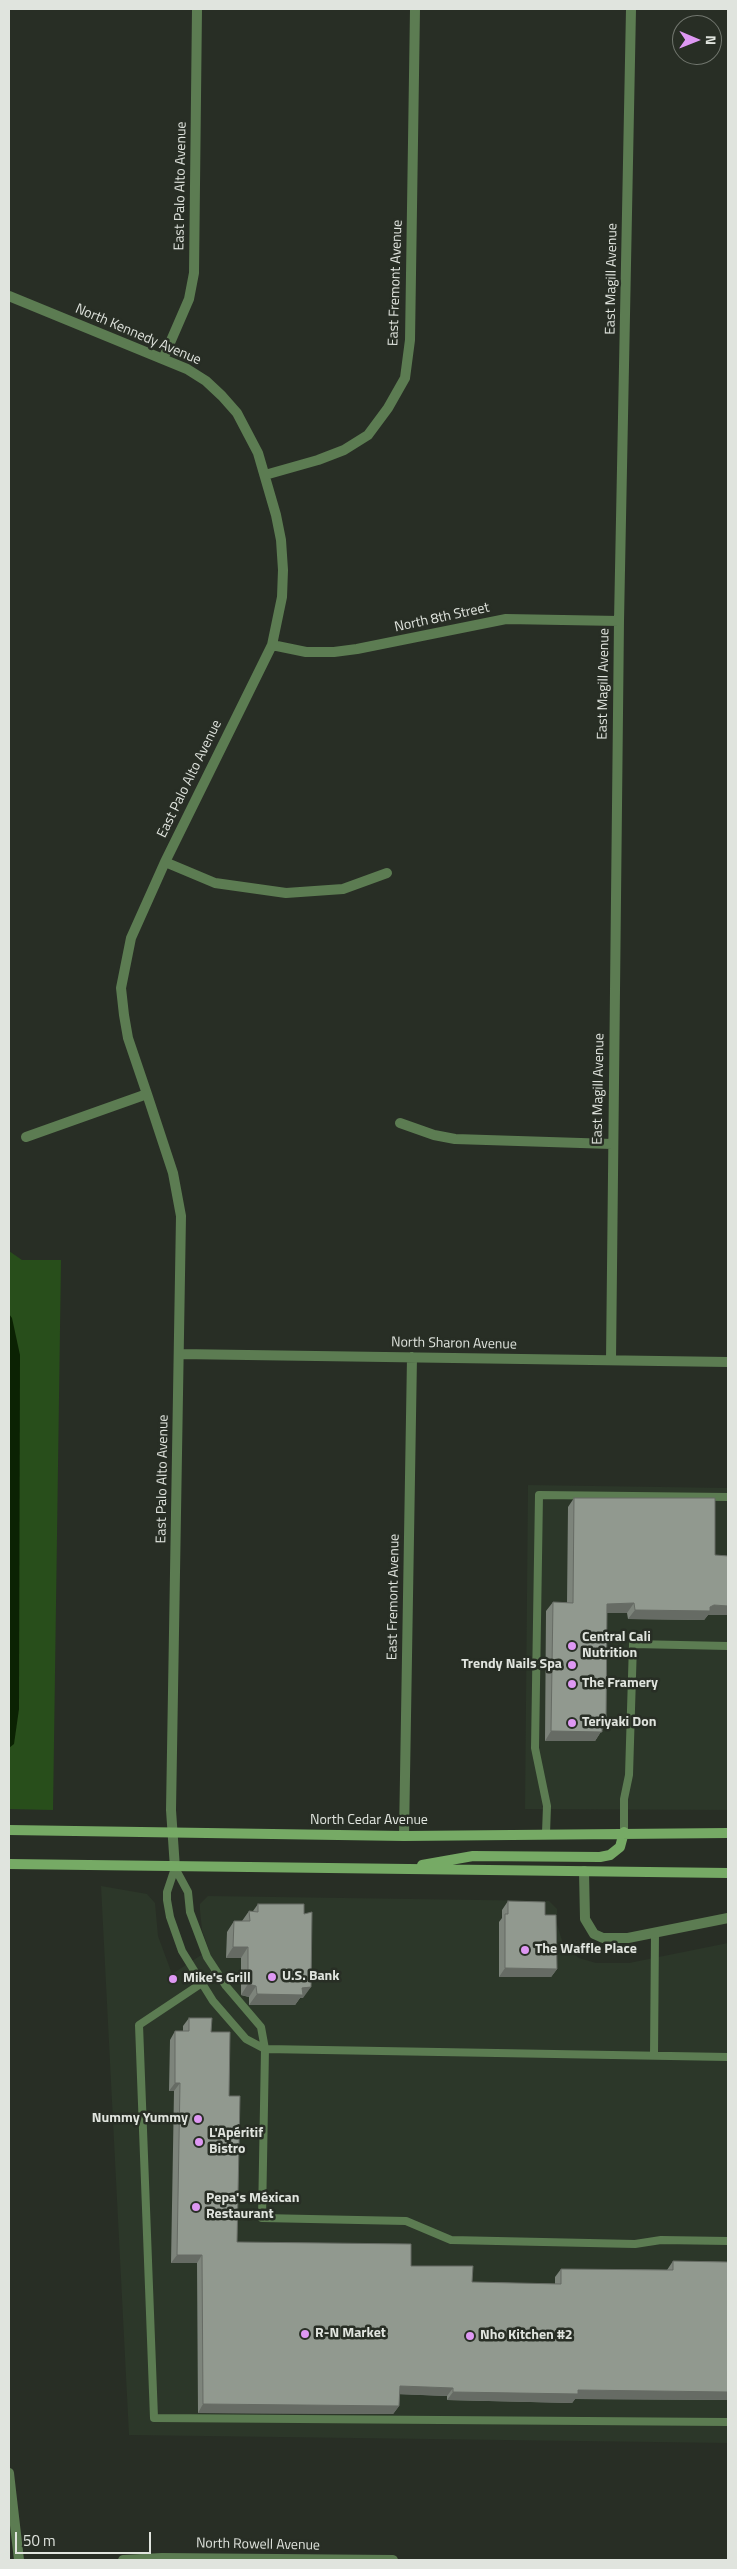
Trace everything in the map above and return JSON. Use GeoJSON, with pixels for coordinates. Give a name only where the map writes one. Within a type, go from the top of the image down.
{"type":"FeatureCollection","features":[{"type":"Feature","properties":{"kind":"main road","name":"North Cedar Avenue"},"geometry":{"type":"LineString","coordinates":[[9,1830],[404,1836],[624,1832],[728,1833]]}},
{"type":"Feature","properties":{"kind":"main road"},"geometry":{"type":"LineString","coordinates":[[399,1870],[473,1856],[600,1857],[610,1855],[620,1847],[624,1832]]}},
{"type":"Feature","properties":{"kind":"main road"},"geometry":{"type":"LineString","coordinates":[[9,1864],[175,1868],[728,1873]]}},
{"type":"Feature","properties":{"kind":"street","name":"East Palo Alto Avenue"},"geometry":{"type":"LineString","coordinates":[[163,358],[189,299],[194,273],[197,9]]}},
{"type":"Feature","properties":{"kind":"street","name":"East Fremont Avenue"},"geometry":{"type":"LineString","coordinates":[[265,475],[318,460],[344,450],[368,435],[388,408],[405,378],[410,340],[415,9]]}},
{"type":"Feature","properties":{"kind":"street","name":"East Magill Avenue"},"geometry":{"type":"LineString","coordinates":[[611,1360],[619,621],[631,9]]}},
{"type":"Feature","properties":{"kind":"street","name":"North Kennedy Avenue"},"geometry":{"type":"LineString","coordinates":[[9,296],[163,358],[206,381],[237,413],[248,432],[265,475]]}},
{"type":"Feature","properties":{"kind":"street","name":"East Palo Alto Avenue"},"geometry":{"type":"LineString","coordinates":[[175,1868],[171,1791],[181,1216],[178,1196],[128,1038],[121,988],[131,938],[165,862],[272,645],[282,597],[283,570],[281,540],[265,475]]}},
{"type":"Feature","properties":{"kind":"street","name":"North 8th Street"},"geometry":{"type":"LineString","coordinates":[[272,645],[306,652],[334,652],[506,619],[619,621]]}},
{"type":"Feature","properties":{"kind":"street"},"geometry":{"type":"LineString","coordinates":[[165,862],[216,883],[286,893],[343,889],[387,873]]}},
{"type":"Feature","properties":{"kind":"street"},"geometry":{"type":"LineString","coordinates":[[26,1137],[147,1094]]}},
{"type":"Feature","properties":{"kind":"street"},"geometry":{"type":"LineString","coordinates":[[400,1123],[434,1135],[455,1139],[612,1144]]}},
{"type":"Feature","properties":{"kind":"street","name":"North Sharon Avenue"},"geometry":{"type":"LineString","coordinates":[[179,1354],[728,1362]]}},
{"type":"Feature","properties":{"kind":"street","name":"East Fremont Avenue"},"geometry":{"type":"LineString","coordinates":[[404,1836],[412,1357]]}},
{"type":"Feature","properties":{"kind":"street"},"geometry":{"type":"LineString","coordinates":[[584,1871],[584,1911],[589,1928],[594,1934],[603,1938],[616,1939],[654,1933],[728,1918]]}},
{"type":"Feature","properties":{"kind":"street"},"geometry":{"type":"LineString","coordinates":[[9,2472],[19,2560]]}},
{"type":"Feature","properties":{"kind":"street","name":"North Rowell Avenue"},"geometry":{"type":"LineString","coordinates":[[123,2560],[162,2558],[393,2560]]}},
{"type":"Feature","properties":{"kind":"lane"},"geometry":{"type":"LineString","coordinates":[[546,1833],[547,1806],[536,1748],[539,1495],[728,1497]]}},
{"type":"Feature","properties":{"kind":"lane"},"geometry":{"type":"LineString","coordinates":[[624,1832],[624,1799],[629,1775],[633,1644],[728,1646]]}},
{"type":"Feature","properties":{"kind":"lane"},"geometry":{"type":"LineString","coordinates":[[175,1868],[188,1892],[190,1912],[199,1939],[217,1973],[261,2027],[265,2049],[262,2218],[406,2221],[451,2240],[635,2244],[661,2240],[728,2241]]}},
{"type":"Feature","properties":{"kind":"lane"},"geometry":{"type":"LineString","coordinates":[[175,1868],[167,1892],[170,1917],[182,1951],[213,2000],[246,2039],[265,2049],[728,2057]]}},
{"type":"Feature","properties":{"kind":"lane"},"geometry":{"type":"LineString","coordinates":[[654,1933],[654,2055]]}},
{"type":"Feature","properties":{"kind":"lane"},"geometry":{"type":"LineString","coordinates":[[217,1973],[139,2025],[154,2418],[728,2422]]}},
{"type":"Feature","properties":{"kind":"shaded area"},"geometry":{"type":"Polygon","coordinates":[[[9,1251],[22,1260],[61,1260],[53,1810],[9,1809],[9,1251]]]}},
{"type":"Feature","properties":{"kind":"shaded area"},"geometry":{"type":"Polygon","coordinates":[[[9,1314],[12,1318],[20,1355],[19,1709],[14,1744],[9,1748],[9,1314]]]}},
{"type":"Feature","properties":{"kind":"shaded area"},"geometry":{"type":"Polygon","coordinates":[[[528,1485],[728,1488],[728,1810],[525,1809],[528,1485]]]}},
{"type":"Feature","properties":{"kind":"shaded area"},"geometry":{"type":"Polygon","coordinates":[[[101,1886],[147,1894],[155,1903],[158,1936],[172,1974],[209,1950],[202,1930],[200,1910],[200,1904],[208,1896],[549,1901],[557,1909],[557,1924],[563,1944],[579,1958],[596,1963],[629,1963],[728,1943],[728,2443],[129,2435],[101,1886]]]}},
{"type":"Feature","properties":{"kind":"building"},"geometry":{"type":"Polygon","coordinates":[[[574,1498],[715,1498],[715,1555],[728,1556],[728,1606],[714,1605],[710,1607],[710,1611],[635,1610],[634,1603],[607,1604],[606,1724],[602,1724],[602,1732],[551,1731],[553,1602],[573,1603],[574,1498]]]}},
{"type":"Feature","properties":{"kind":"building","name":"The Waffle Place"},"geometry":{"type":"Polygon","coordinates":[[[508,1901],[545,1902],[545,1915],[556,1915],[557,1969],[505,1968],[505,1914],[508,1914],[508,1901]]]}},
{"type":"Feature","properties":{"kind":"building","name":"U.S. Bank"},"geometry":{"type":"Polygon","coordinates":[[[258,1904],[304,1904],[304,1914],[312,1912],[311,1987],[302,1988],[303,1995],[257,1994],[256,1986],[248,1984],[248,1947],[233,1947],[234,1921],[250,1921],[249,1911],[258,1912],[258,1904]]]}},
{"type":"Feature","properties":{"kind":"building"},"geometry":{"type":"Polygon","coordinates":[[[189,2018],[212,2018],[211,2032],[230,2032],[229,2096],[240,2096],[237,2242],[411,2244],[411,2266],[473,2266],[472,2282],[561,2284],[561,2269],[673,2270],[673,2261],[728,2262],[728,2392],[578,2390],[578,2394],[453,2392],[453,2388],[400,2386],[399,2406],[203,2404],[202,2255],[177,2255],[180,2083],[175,2083],[175,2031],[189,2031],[189,2018]]]}},
{"type":"Feature","properties":{"kind":"place","name":"Central Cali Nutrition"},"geometry":{"type":"Point","coordinates":[572,1646]}},
{"type":"Feature","properties":{"kind":"place","name":"Trendy Nails Spa"},"geometry":{"type":"Point","coordinates":[572,1665]}},
{"type":"Feature","properties":{"kind":"place","name":"The Framery"},"geometry":{"type":"Point","coordinates":[572,1684]}},
{"type":"Feature","properties":{"kind":"place","name":"Teriyaki Don"},"geometry":{"type":"Point","coordinates":[572,1723]}},
{"type":"Feature","properties":{"kind":"place","name":"The Waffle Place"},"geometry":{"type":"Point","coordinates":[525,1950]}},
{"type":"Feature","properties":{"kind":"place","name":"U.S. Bank"},"geometry":{"type":"Point","coordinates":[272,1977]}},
{"type":"Feature","properties":{"kind":"place","name":"Mike's Grill"},"geometry":{"type":"Point","coordinates":[173,1979]}},
{"type":"Feature","properties":{"kind":"place","name":"Nummy Yummy"},"geometry":{"type":"Point","coordinates":[198,2119]}},
{"type":"Feature","properties":{"kind":"place","name":"L'Apéritif Bistro"},"geometry":{"type":"Point","coordinates":[199,2142]}},
{"type":"Feature","properties":{"kind":"place","name":"Pepa's Méxican Restaurant"},"geometry":{"type":"Point","coordinates":[196,2207]}},
{"type":"Feature","properties":{"kind":"place","name":"R-N Market"},"geometry":{"type":"Point","coordinates":[305,2334]}},
{"type":"Feature","properties":{"kind":"place","name":"Nho Kitchen #2"},"geometry":{"type":"Point","coordinates":[470,2336]}}]}
